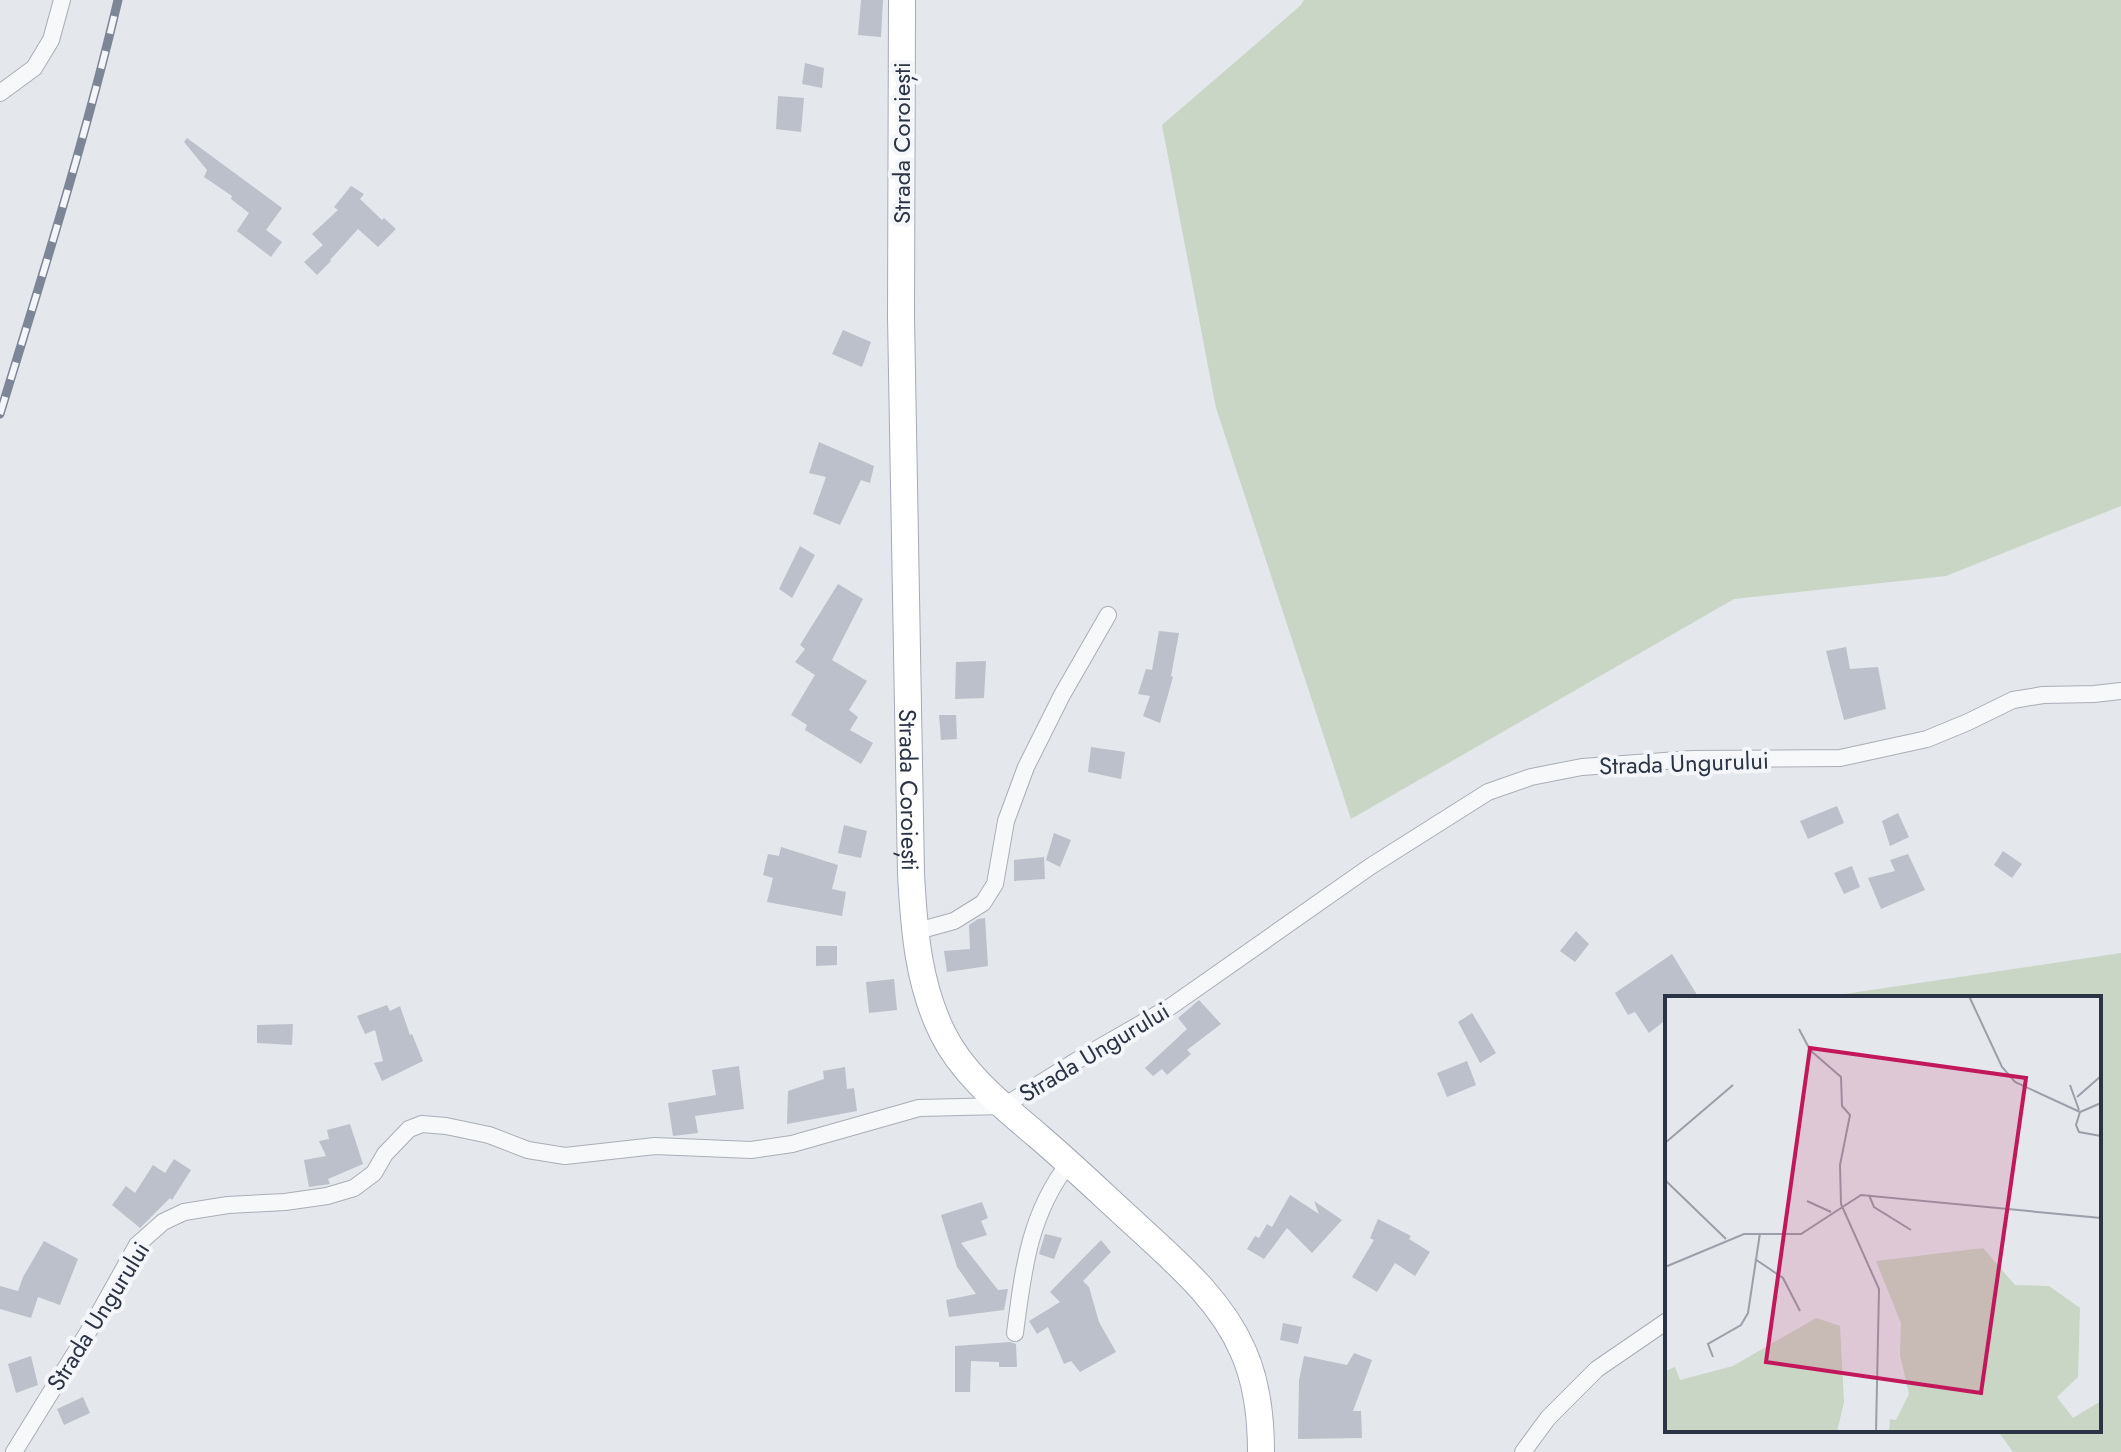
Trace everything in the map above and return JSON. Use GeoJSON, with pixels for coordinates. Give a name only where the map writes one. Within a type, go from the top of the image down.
{"type":"FeatureCollection","features":[{"type":"Feature","properties":{"kind":"main road","name":"Strada Coroiești"},"geometry":{"type":"LineString","coordinates":[[902,0],[901,317],[914,932],[924,981],[944,1036],[976,1080],[1191,1277],[1223,1315],[1239,1341],[1251,1374],[1259,1415],[1261,1452]]}},
{"type":"Feature","properties":{"kind":"street"},"geometry":{"type":"LineString","coordinates":[[0,93],[34,68],[51,40],[62,0]]}},
{"type":"Feature","properties":{"kind":"street"},"geometry":{"type":"LineString","coordinates":[[914,932],[954,921],[983,903],[995,884],[1006,821],[1026,767],[1062,695],[1108,615]]}},
{"type":"Feature","properties":{"kind":"street","name":"Strada Ungurului"},"geometry":{"type":"LineString","coordinates":[[14,1452],[93,1324],[137,1245],[163,1222],[184,1212],[313,1198],[354,1188],[374,1173],[385,1154],[409,1129],[422,1124],[489,1135],[528,1150],[565,1156],[655,1146],[751,1150],[792,1144],[919,1108],[1012,1114],[1076,1061],[1170,1007],[1371,866],[1488,792],[1531,777],[1582,767],[1692,759],[1840,758],[1927,739],[2013,700],[2043,695],[2121,691]]}},
{"type":"Feature","properties":{"kind":"street"},"geometry":{"type":"LineString","coordinates":[[1015,1333],[1022,1273],[1036,1220],[1048,1191],[1069,1163]]}},
{"type":"Feature","properties":{"kind":"street"},"geometry":{"type":"LineString","coordinates":[[1523,1452],[1548,1418],[1597,1369],[1665,1322]]}},
{"type":"Feature","properties":{"kind":"green space"},"geometry":{"type":"Polygon","coordinates":[[[1304,0],[2121,0],[2121,506],[1946,576],[1734,599],[1351,819],[1216,408],[1162,125],[1304,0]]]}},
{"type":"Feature","properties":{"kind":"green space"},"geometry":{"type":"Polygon","coordinates":[[[2121,953],[2121,1452],[2013,1452],[1998,1432],[2101,1432],[2101,996],[1831,996],[2121,953]]]}},
{"type":"Feature","properties":{"kind":"building"},"geometry":{"type":"Polygon","coordinates":[[[861,0],[883,0],[881,37],[858,35],[861,0]]]}},
{"type":"Feature","properties":{"kind":"building"},"geometry":{"type":"Polygon","coordinates":[[[805,63],[824,68],[822,88],[802,84],[805,63]]]}},
{"type":"Feature","properties":{"kind":"building"},"geometry":{"type":"Polygon","coordinates":[[[778,96],[804,98],[801,132],[776,129],[778,96]]]}},
{"type":"Feature","properties":{"kind":"building"},"geometry":{"type":"Polygon","coordinates":[[[187,138],[282,208],[266,230],[282,242],[271,257],[237,231],[249,213],[231,199],[232,196],[204,177],[207,170],[184,142],[187,138]]]}},
{"type":"Feature","properties":{"kind":"building"},"geometry":{"type":"Polygon","coordinates":[[[351,186],[364,194],[360,199],[396,229],[378,247],[358,229],[317,275],[304,262],[323,245],[312,234],[338,210],[334,207],[351,186]]]}},
{"type":"Feature","properties":{"kind":"building"},"geometry":{"type":"Polygon","coordinates":[[[843,330],[871,342],[862,367],[832,354],[843,330]]]}},
{"type":"Feature","properties":{"kind":"building"},"geometry":{"type":"Polygon","coordinates":[[[819,442],[874,466],[870,483],[861,480],[840,525],[813,514],[826,477],[809,473],[819,442]]]}},
{"type":"Feature","properties":{"kind":"building"},"geometry":{"type":"Polygon","coordinates":[[[800,546],[815,555],[792,598],[779,589],[800,546]]]}},
{"type":"Feature","properties":{"kind":"building"},"geometry":{"type":"Polygon","coordinates":[[[838,584],[863,599],[832,660],[867,681],[849,710],[858,717],[850,730],[873,743],[861,764],[805,730],[807,725],[791,715],[815,675],[795,662],[805,649],[800,645],[838,584]]]}},
{"type":"Feature","properties":{"kind":"building"},"geometry":{"type":"Polygon","coordinates":[[[1159,631],[1179,633],[1173,677],[1160,723],[1143,716],[1150,696],[1138,694],[1146,669],[1152,670],[1159,631]]]}},
{"type":"Feature","properties":{"kind":"building"},"geometry":{"type":"Polygon","coordinates":[[[1846,647],[1850,669],[1878,667],[1886,709],[1844,720],[1826,651],[1846,647]]]}},
{"type":"Feature","properties":{"kind":"building"},"geometry":{"type":"Polygon","coordinates":[[[986,661],[984,698],[955,699],[956,662],[986,661]]]}},
{"type":"Feature","properties":{"kind":"building"},"geometry":{"type":"Polygon","coordinates":[[[939,715],[956,715],[957,739],[941,740],[939,715]]]}},
{"type":"Feature","properties":{"kind":"building"},"geometry":{"type":"Polygon","coordinates":[[[1091,747],[1125,752],[1121,779],[1088,772],[1091,747]]]}},
{"type":"Feature","properties":{"kind":"building"},"geometry":{"type":"Polygon","coordinates":[[[1837,806],[1844,823],[1808,839],[1800,821],[1837,806]]]}},
{"type":"Feature","properties":{"kind":"building"},"geometry":{"type":"Polygon","coordinates":[[[1898,813],[1909,837],[1890,846],[1882,821],[1898,813]]]}},
{"type":"Feature","properties":{"kind":"building"},"geometry":{"type":"Polygon","coordinates":[[[844,825],[867,831],[861,858],[838,853],[844,825]]]}},
{"type":"Feature","properties":{"kind":"building"},"geometry":{"type":"Polygon","coordinates":[[[1054,833],[1071,840],[1060,867],[1046,860],[1054,833]]]}},
{"type":"Feature","properties":{"kind":"building"},"geometry":{"type":"Polygon","coordinates":[[[781,847],[838,865],[832,889],[846,892],[842,916],[767,902],[773,878],[763,875],[768,854],[779,856],[781,847]]]}},
{"type":"Feature","properties":{"kind":"building"},"geometry":{"type":"Polygon","coordinates":[[[2003,851],[2022,864],[2012,878],[1994,865],[2003,851]]]}},
{"type":"Feature","properties":{"kind":"building"},"geometry":{"type":"Polygon","coordinates":[[[1908,854],[1925,890],[1881,909],[1868,878],[1895,871],[1890,860],[1908,854]]]}},
{"type":"Feature","properties":{"kind":"building"},"geometry":{"type":"Polygon","coordinates":[[[1044,857],[1045,879],[1014,881],[1014,860],[1044,857]]]}},
{"type":"Feature","properties":{"kind":"building"},"geometry":{"type":"Polygon","coordinates":[[[1852,866],[1860,887],[1844,894],[1834,873],[1852,866]]]}},
{"type":"Feature","properties":{"kind":"building"},"geometry":{"type":"Polygon","coordinates":[[[985,918],[988,966],[947,972],[944,951],[970,949],[969,925],[985,918]]]}},
{"type":"Feature","properties":{"kind":"building"},"geometry":{"type":"Polygon","coordinates":[[[1576,931],[1589,944],[1575,962],[1560,951],[1576,931]]]}},
{"type":"Feature","properties":{"kind":"building"},"geometry":{"type":"Polygon","coordinates":[[[816,946],[837,946],[837,965],[816,966],[816,946]]]}},
{"type":"Feature","properties":{"kind":"building"},"geometry":{"type":"Polygon","coordinates":[[[1672,954],[1698,996],[1665,996],[1665,1021],[1649,1033],[1635,1012],[1628,1015],[1615,993],[1672,954]]]}},
{"type":"Feature","properties":{"kind":"building"},"geometry":{"type":"Polygon","coordinates":[[[894,979],[897,1010],[869,1013],[866,982],[894,979]]]}},
{"type":"Feature","properties":{"kind":"building"},"geometry":{"type":"Polygon","coordinates":[[[1199,1000],[1221,1024],[1187,1050],[1191,1054],[1167,1075],[1162,1069],[1153,1076],[1145,1068],[1187,1029],[1178,1018],[1199,1000]]]}},
{"type":"Feature","properties":{"kind":"building"},"geometry":{"type":"Polygon","coordinates":[[[387,1005],[390,1011],[400,1006],[423,1061],[382,1081],[374,1063],[383,1061],[375,1030],[365,1034],[357,1016],[387,1005]]]}},
{"type":"Feature","properties":{"kind":"building"},"geometry":{"type":"Polygon","coordinates":[[[1472,1013],[1496,1053],[1480,1063],[1458,1022],[1472,1013]]]}},
{"type":"Feature","properties":{"kind":"building"},"geometry":{"type":"Polygon","coordinates":[[[293,1024],[292,1045],[257,1043],[257,1025],[293,1024]]]}},
{"type":"Feature","properties":{"kind":"building"},"geometry":{"type":"Polygon","coordinates":[[[1467,1061],[1476,1085],[1447,1097],[1437,1073],[1467,1061]]]}},
{"type":"Feature","properties":{"kind":"building"},"geometry":{"type":"Polygon","coordinates":[[[739,1066],[744,1109],[695,1116],[698,1133],[673,1136],[668,1103],[716,1095],[712,1070],[739,1066]]]}},
{"type":"Feature","properties":{"kind":"building"},"geometry":{"type":"Polygon","coordinates":[[[845,1067],[847,1089],[854,1088],[857,1111],[787,1124],[788,1091],[824,1079],[823,1071],[845,1067]]]}},
{"type":"Feature","properties":{"kind":"building"},"geometry":{"type":"Polygon","coordinates":[[[350,1124],[363,1164],[328,1179],[330,1184],[309,1187],[304,1160],[326,1156],[319,1141],[329,1139],[327,1130],[350,1124]]]}},
{"type":"Feature","properties":{"kind":"building"},"geometry":{"type":"Polygon","coordinates":[[[174,1159],[191,1170],[172,1200],[170,1198],[140,1228],[112,1205],[126,1186],[135,1193],[153,1165],[165,1173],[174,1159]]]}},
{"type":"Feature","properties":{"kind":"building"},"geometry":{"type":"Polygon","coordinates":[[[1290,1195],[1319,1214],[1314,1201],[1342,1220],[1312,1253],[1287,1228],[1264,1259],[1247,1249],[1255,1236],[1259,1238],[1267,1224],[1272,1227],[1290,1195]]]}},
{"type":"Feature","properties":{"kind":"building"},"geometry":{"type":"Polygon","coordinates":[[[982,1202],[988,1218],[981,1221],[987,1235],[961,1243],[998,1290],[1008,1289],[1004,1310],[949,1317],[946,1300],[976,1294],[957,1267],[941,1215],[982,1202]]]}},
{"type":"Feature","properties":{"kind":"building"},"geometry":{"type":"Polygon","coordinates":[[[1378,1219],[1411,1236],[1409,1239],[1430,1252],[1415,1276],[1395,1263],[1377,1292],[1352,1277],[1374,1240],[1370,1238],[1378,1219]]]}},
{"type":"Feature","properties":{"kind":"building"},"geometry":{"type":"Polygon","coordinates":[[[1045,1234],[1062,1238],[1054,1259],[1039,1254],[1045,1234]]]}},
{"type":"Feature","properties":{"kind":"building"},"geometry":{"type":"Polygon","coordinates":[[[1101,1240],[1111,1252],[1083,1281],[1089,1287],[1099,1322],[1116,1352],[1080,1372],[1071,1361],[1064,1364],[1048,1327],[1037,1334],[1029,1321],[1060,1302],[1050,1292],[1101,1240]]]}},
{"type":"Feature","properties":{"kind":"building"},"geometry":{"type":"Polygon","coordinates":[[[44,1241],[78,1259],[60,1305],[38,1297],[31,1318],[0,1309],[0,1286],[18,1291],[44,1241]]]}},
{"type":"Feature","properties":{"kind":"building"},"geometry":{"type":"Polygon","coordinates":[[[1283,1323],[1302,1327],[1298,1344],[1280,1340],[1283,1323]]]}},
{"type":"Feature","properties":{"kind":"building"},"geometry":{"type":"Polygon","coordinates":[[[1016,1344],[1017,1367],[999,1367],[999,1362],[971,1361],[970,1392],[955,1392],[955,1346],[1016,1344]]]}},
{"type":"Feature","properties":{"kind":"building"},"geometry":{"type":"Polygon","coordinates":[[[1354,1353],[1372,1360],[1353,1411],[1361,1411],[1362,1438],[1298,1439],[1299,1380],[1304,1356],[1347,1365],[1354,1353]]]}},
{"type":"Feature","properties":{"kind":"building"},"geometry":{"type":"Polygon","coordinates":[[[31,1356],[38,1385],[16,1393],[8,1364],[31,1356]]]}},
{"type":"Feature","properties":{"kind":"building"},"geometry":{"type":"Polygon","coordinates":[[[83,1397],[90,1413],[64,1425],[57,1409],[83,1397]]]}},
{"type":"Feature","properties":{"kind":"railway"},"geometry":{"type":"LineString","coordinates":[[0,414],[77,156],[118,0]]}}]}
